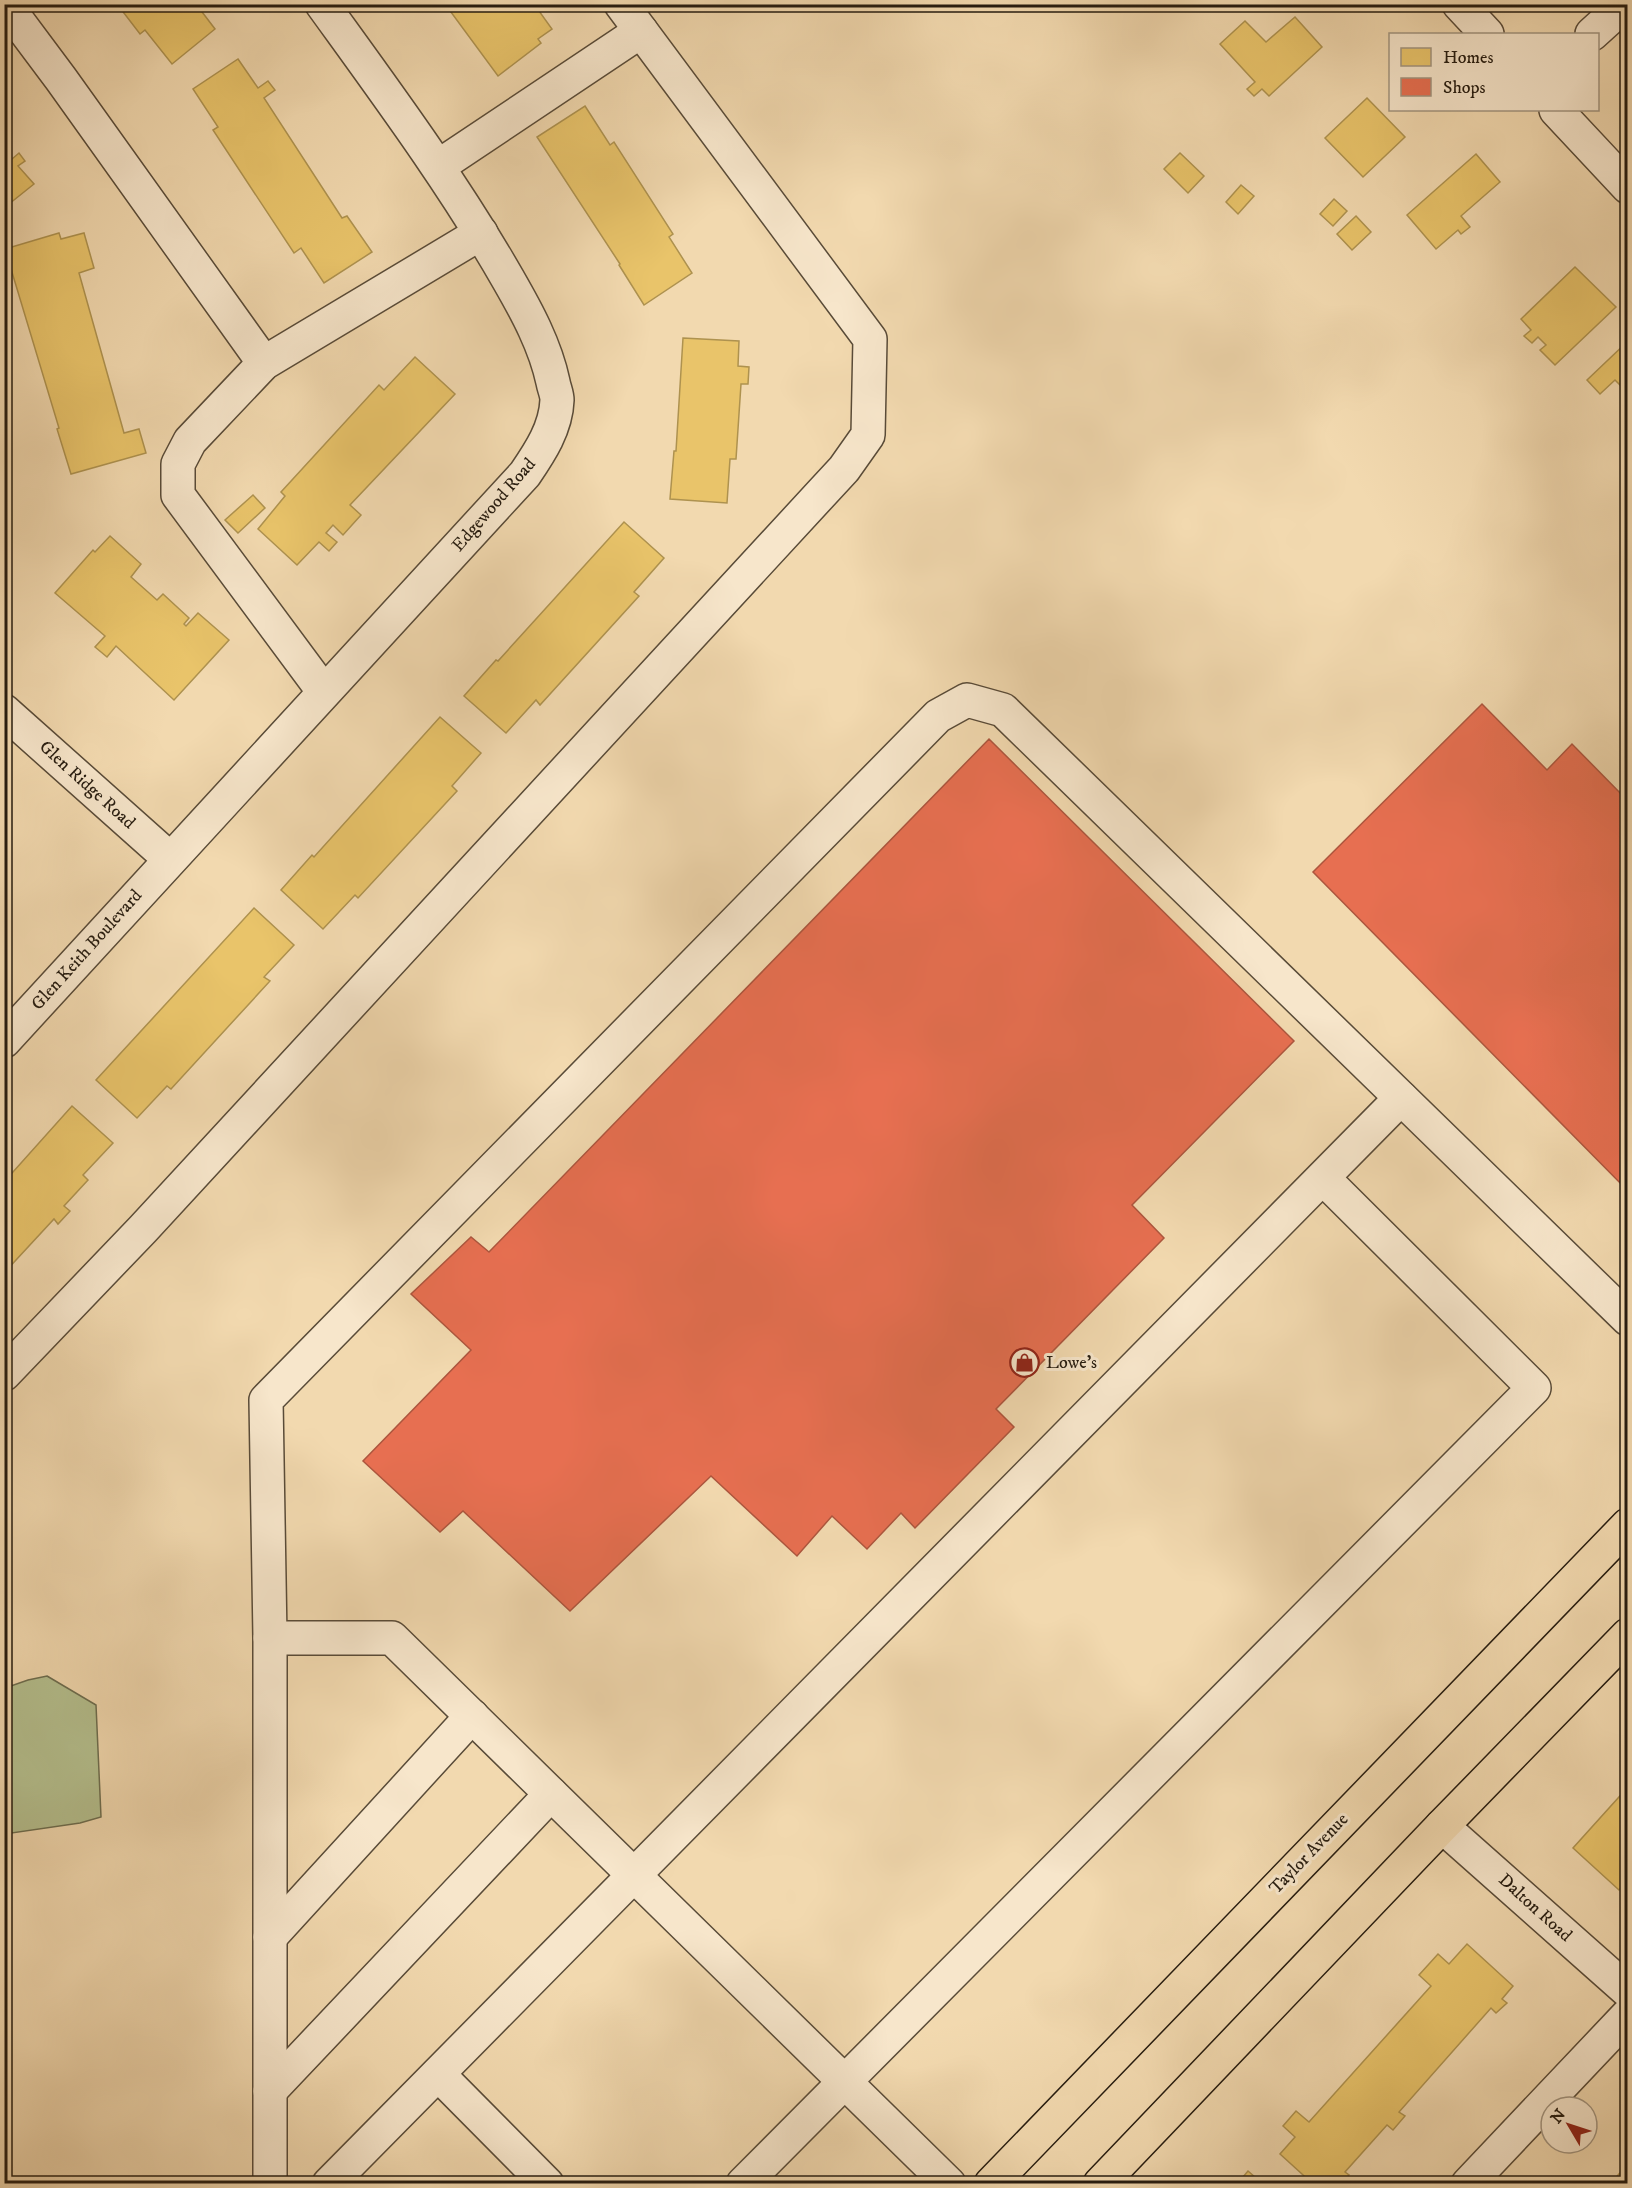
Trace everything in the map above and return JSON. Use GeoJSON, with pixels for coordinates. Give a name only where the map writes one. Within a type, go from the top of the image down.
{"type":"FeatureCollection","features":[{"type":"Feature","properties":{"kind":"main road","name":"Taylor Avenue"},"geometry":{"type":"LineString","coordinates":[[991,2184],[1628,1526]]}},
{"type":"Feature","properties":{"kind":"main road"},"geometry":{"type":"LineString","coordinates":[[1100,2184],[1628,1635]]}},
{"type":"Feature","properties":{"kind":"street"},"geometry":{"type":"LineString","coordinates":[[5,4],[264,363]]}},
{"type":"Feature","properties":{"kind":"street","name":"Edgewood Road"},"geometry":{"type":"LineString","coordinates":[[170,859],[525,474],[550,430],[557,399],[550,366],[532,320],[481,233],[438,166],[322,4]]}},
{"type":"Feature","properties":{"kind":"street"},"geometry":{"type":"LineString","coordinates":[[4,1374],[159,1212],[844,469],[868,435],[870,339],[621,4]]}},
{"type":"Feature","properties":{"kind":"street"},"geometry":{"type":"LineString","coordinates":[[1459,4],[1485,33]]}},
{"type":"Feature","properties":{"kind":"street"},"geometry":{"type":"LineString","coordinates":[[1593,33],[1624,4]]}},
{"type":"Feature","properties":{"kind":"street"},"geometry":{"type":"LineString","coordinates":[[438,166],[641,31]]}},
{"type":"Feature","properties":{"kind":"street"},"geometry":{"type":"LineString","coordinates":[[1557,111],[1628,188]]}},
{"type":"Feature","properties":{"kind":"street"},"geometry":{"type":"LineString","coordinates":[[324,692],[178,495],[178,464],[190,441],[264,363],[481,233]]}},
{"type":"Feature","properties":{"kind":"street"},"geometry":{"type":"LineString","coordinates":[[270,2184],[270,1638],[266,1400],[938,716],[967,700],[1003,710],[1628,1319]]}},
{"type":"Feature","properties":{"kind":"street","name":"Glen Ridge Road"},"geometry":{"type":"LineString","coordinates":[[4,711],[170,859]]}},
{"type":"Feature","properties":{"kind":"street","name":"Glen Keith Boulevard"},"geometry":{"type":"LineString","coordinates":[[4,1041],[170,859]]}},
{"type":"Feature","properties":{"kind":"street"},"geometry":{"type":"LineString","coordinates":[[329,2184],[1401,1098]]}},
{"type":"Feature","properties":{"kind":"street"},"geometry":{"type":"LineString","coordinates":[[743,2184],[1534,1388],[1323,1178]]}},
{"type":"Feature","properties":{"kind":"street"},"geometry":{"type":"LineString","coordinates":[[270,1638],[392,1638],[846,2080],[949,2184]]}},
{"type":"Feature","properties":{"kind":"street"},"geometry":{"type":"LineString","coordinates":[[270,1937],[472,1716]]}},
{"type":"Feature","properties":{"kind":"street"},"geometry":{"type":"LineString","coordinates":[[270,2091],[551,1794]]}},
{"type":"Feature","properties":{"kind":"street","name":"Dalton Road"},"geometry":{"type":"LineString","coordinates":[[1442,1826],[1628,1991]]}},
{"type":"Feature","properties":{"kind":"street"},"geometry":{"type":"LineString","coordinates":[[1468,2184],[1628,2015]]}},
{"type":"Feature","properties":{"kind":"street"},"geometry":{"type":"LineString","coordinates":[[438,2074],[548,2184]]}},
{"type":"Feature","properties":{"kind":"green space"},"geometry":{"type":"Polygon","coordinates":[[[47,1676],[96,1705],[101,1817],[80,1823],[5,1834],[5,1688],[47,1676]]]}},
{"type":"Feature","properties":{"kind":"building: Homes"},"geometry":{"type":"Polygon","coordinates":[[[117,4],[196,4],[215,29],[172,64],[145,30],[140,34],[117,4]]]}},
{"type":"Feature","properties":{"kind":"building: Homes"},"geometry":{"type":"Polygon","coordinates":[[[445,4],[519,4],[517,9],[524,4],[534,4],[552,29],[538,39],[541,43],[498,76],[445,4]]]}},
{"type":"Feature","properties":{"kind":"building: Homes"},"geometry":{"type":"Polygon","coordinates":[[[1295,17],[1322,47],[1269,96],[1262,89],[1254,96],[1247,89],[1255,82],[1220,44],[1245,21],[1266,42],[1295,17]]]}},
{"type":"Feature","properties":{"kind":"building: Homes"},"geometry":{"type":"Polygon","coordinates":[[[238,59],[258,88],[268,81],[275,90],[264,98],[342,218],[347,216],[372,252],[324,283],[301,248],[294,253],[213,130],[218,127],[193,89],[238,59]]]}},
{"type":"Feature","properties":{"kind":"building: Homes"},"geometry":{"type":"Polygon","coordinates":[[[1367,98],[1405,137],[1363,177],[1325,138],[1367,98]]]}},
{"type":"Feature","properties":{"kind":"building: Homes"},"geometry":{"type":"Polygon","coordinates":[[[585,106],[610,145],[614,142],[673,234],[669,237],[692,273],[644,305],[537,137],[585,106]]]}},
{"type":"Feature","properties":{"kind":"building: Homes"},"geometry":{"type":"Polygon","coordinates":[[[4,149],[12,159],[19,153],[25,161],[18,166],[34,184],[4,208],[4,149]]]}},
{"type":"Feature","properties":{"kind":"building: Homes"},"geometry":{"type":"Polygon","coordinates":[[[1180,153],[1204,176],[1188,193],[1164,169],[1180,153]]]}},
{"type":"Feature","properties":{"kind":"building: Homes"},"geometry":{"type":"Polygon","coordinates":[[[1476,154],[1500,182],[1461,216],[1470,227],[1461,234],[1458,230],[1436,249],[1407,215],[1476,154]]]}},
{"type":"Feature","properties":{"kind":"building: Homes"},"geometry":{"type":"Polygon","coordinates":[[[1241,185],[1254,196],[1238,214],[1226,202],[1241,185]]]}},
{"type":"Feature","properties":{"kind":"building: Homes"},"geometry":{"type":"Polygon","coordinates":[[[1334,199],[1347,211],[1333,226],[1320,214],[1334,199]]]}},
{"type":"Feature","properties":{"kind":"building: Homes"},"geometry":{"type":"Polygon","coordinates":[[[1356,216],[1371,232],[1352,250],[1337,234],[1356,216]]]}},
{"type":"Feature","properties":{"kind":"building: Homes"},"geometry":{"type":"Polygon","coordinates":[[[59,233],[61,239],[84,233],[94,268],[79,273],[124,433],[139,429],[146,453],[71,474],[5,249],[59,233]]]}},
{"type":"Feature","properties":{"kind":"building: Homes"},"geometry":{"type":"Polygon","coordinates":[[[1575,267],[1616,307],[1555,365],[1540,350],[1546,345],[1538,337],[1532,343],[1524,336],[1531,330],[1521,319],[1575,267]]]}},
{"type":"Feature","properties":{"kind":"building: Homes"},"geometry":{"type":"Polygon","coordinates":[[[683,338],[739,341],[738,366],[749,367],[748,384],[741,384],[736,459],[730,459],[727,503],[670,499],[674,451],[676,451],[683,338]]]}},
{"type":"Feature","properties":{"kind":"building: Homes"},"geometry":{"type":"Polygon","coordinates":[[[1628,341],[1628,401],[1622,396],[1627,392],[1615,380],[1600,394],[1587,380],[1628,341]]]}},
{"type":"Feature","properties":{"kind":"building: Homes"},"geometry":{"type":"Polygon","coordinates":[[[415,357],[455,394],[350,505],[361,515],[343,535],[333,525],[326,533],[337,542],[329,551],[319,542],[297,565],[258,529],[285,496],[281,492],[379,385],[384,390],[415,357]]]}},
{"type":"Feature","properties":{"kind":"building: Homes"},"geometry":{"type":"Polygon","coordinates":[[[253,495],[265,508],[238,533],[225,520],[253,495]]]}},
{"type":"Feature","properties":{"kind":"building: Homes"},"geometry":{"type":"Polygon","coordinates":[[[624,522],[664,558],[634,592],[639,596],[540,705],[536,700],[506,733],[464,696],[624,522]]]}},
{"type":"Feature","properties":{"kind":"building: Homes"},"geometry":{"type":"Polygon","coordinates":[[[110,536],[141,564],[131,577],[157,600],[163,594],[189,618],[184,624],[186,626],[198,613],[229,640],[174,700],[116,646],[107,657],[95,647],[105,636],[55,593],[93,550],[95,552],[110,536]]]}},
{"type":"Feature","properties":{"kind":"building: Homes"},"geometry":{"type":"Polygon","coordinates":[[[440,717],[481,753],[452,786],[457,791],[358,898],[355,895],[323,929],[281,890],[312,855],[314,857],[440,717]]]}},
{"type":"Feature","properties":{"kind":"building: Homes"},"geometry":{"type":"Polygon","coordinates":[[[254,908],[294,945],[264,977],[270,981],[171,1089],[167,1086],[137,1118],[96,1080],[254,908]]]}},
{"type":"Feature","properties":{"kind":"building: Homes"},"geometry":{"type":"Polygon","coordinates":[[[72,1106],[113,1143],[83,1175],[88,1180],[64,1206],[70,1211],[58,1224],[54,1219],[4,1273],[4,1182],[72,1106]]]}},
{"type":"Feature","properties":{"kind":"building: Homes"},"geometry":{"type":"Polygon","coordinates":[[[1628,1787],[1628,1880],[1619,1890],[1573,1848],[1628,1787]]]}},
{"type":"Feature","properties":{"kind":"building: Homes"},"geometry":{"type":"Polygon","coordinates":[[[1467,1944],[1513,1986],[1502,1999],[1507,2003],[1496,2013],[1491,2008],[1399,2112],[1405,2116],[1393,2130],[1387,2125],[1345,2172],[1349,2175],[1342,2184],[1334,2181],[1332,2184],[1313,2184],[1280,2154],[1295,2137],[1283,2126],[1296,2111],[1309,2122],[1431,1986],[1419,1975],[1438,1954],[1449,1964],[1467,1944]]]}},
{"type":"Feature","properties":{"kind":"building: Homes"},"geometry":{"type":"Polygon","coordinates":[[[1628,2164],[1628,2184],[1610,2184],[1628,2164]]]}},
{"type":"Feature","properties":{"kind":"building: Homes"},"geometry":{"type":"Polygon","coordinates":[[[1248,2171],[1263,2184],[1237,2184],[1248,2171]]]}},
{"type":"Feature","properties":{"kind":"building: Shops"},"geometry":{"type":"Polygon","coordinates":[[[1482,704],[1547,770],[1572,744],[1628,801],[1628,1191],[1313,872],[1482,704]]]}},
{"type":"Feature","properties":{"kind":"building: Shops"},"geometry":{"type":"Polygon","coordinates":[[[989,739],[1294,1041],[1132,1205],[1164,1238],[996,1409],[1014,1427],[915,1528],[901,1513],[867,1549],[832,1516],[797,1556],[711,1476],[570,1611],[463,1511],[440,1532],[363,1461],[471,1350],[411,1294],[471,1237],[489,1252],[989,739]]]}},
{"type":"Feature","properties":{"kind":"place","name":"Lowe's"},"geometry":{"type":"Point","coordinates":[1025,1363]}}]}
